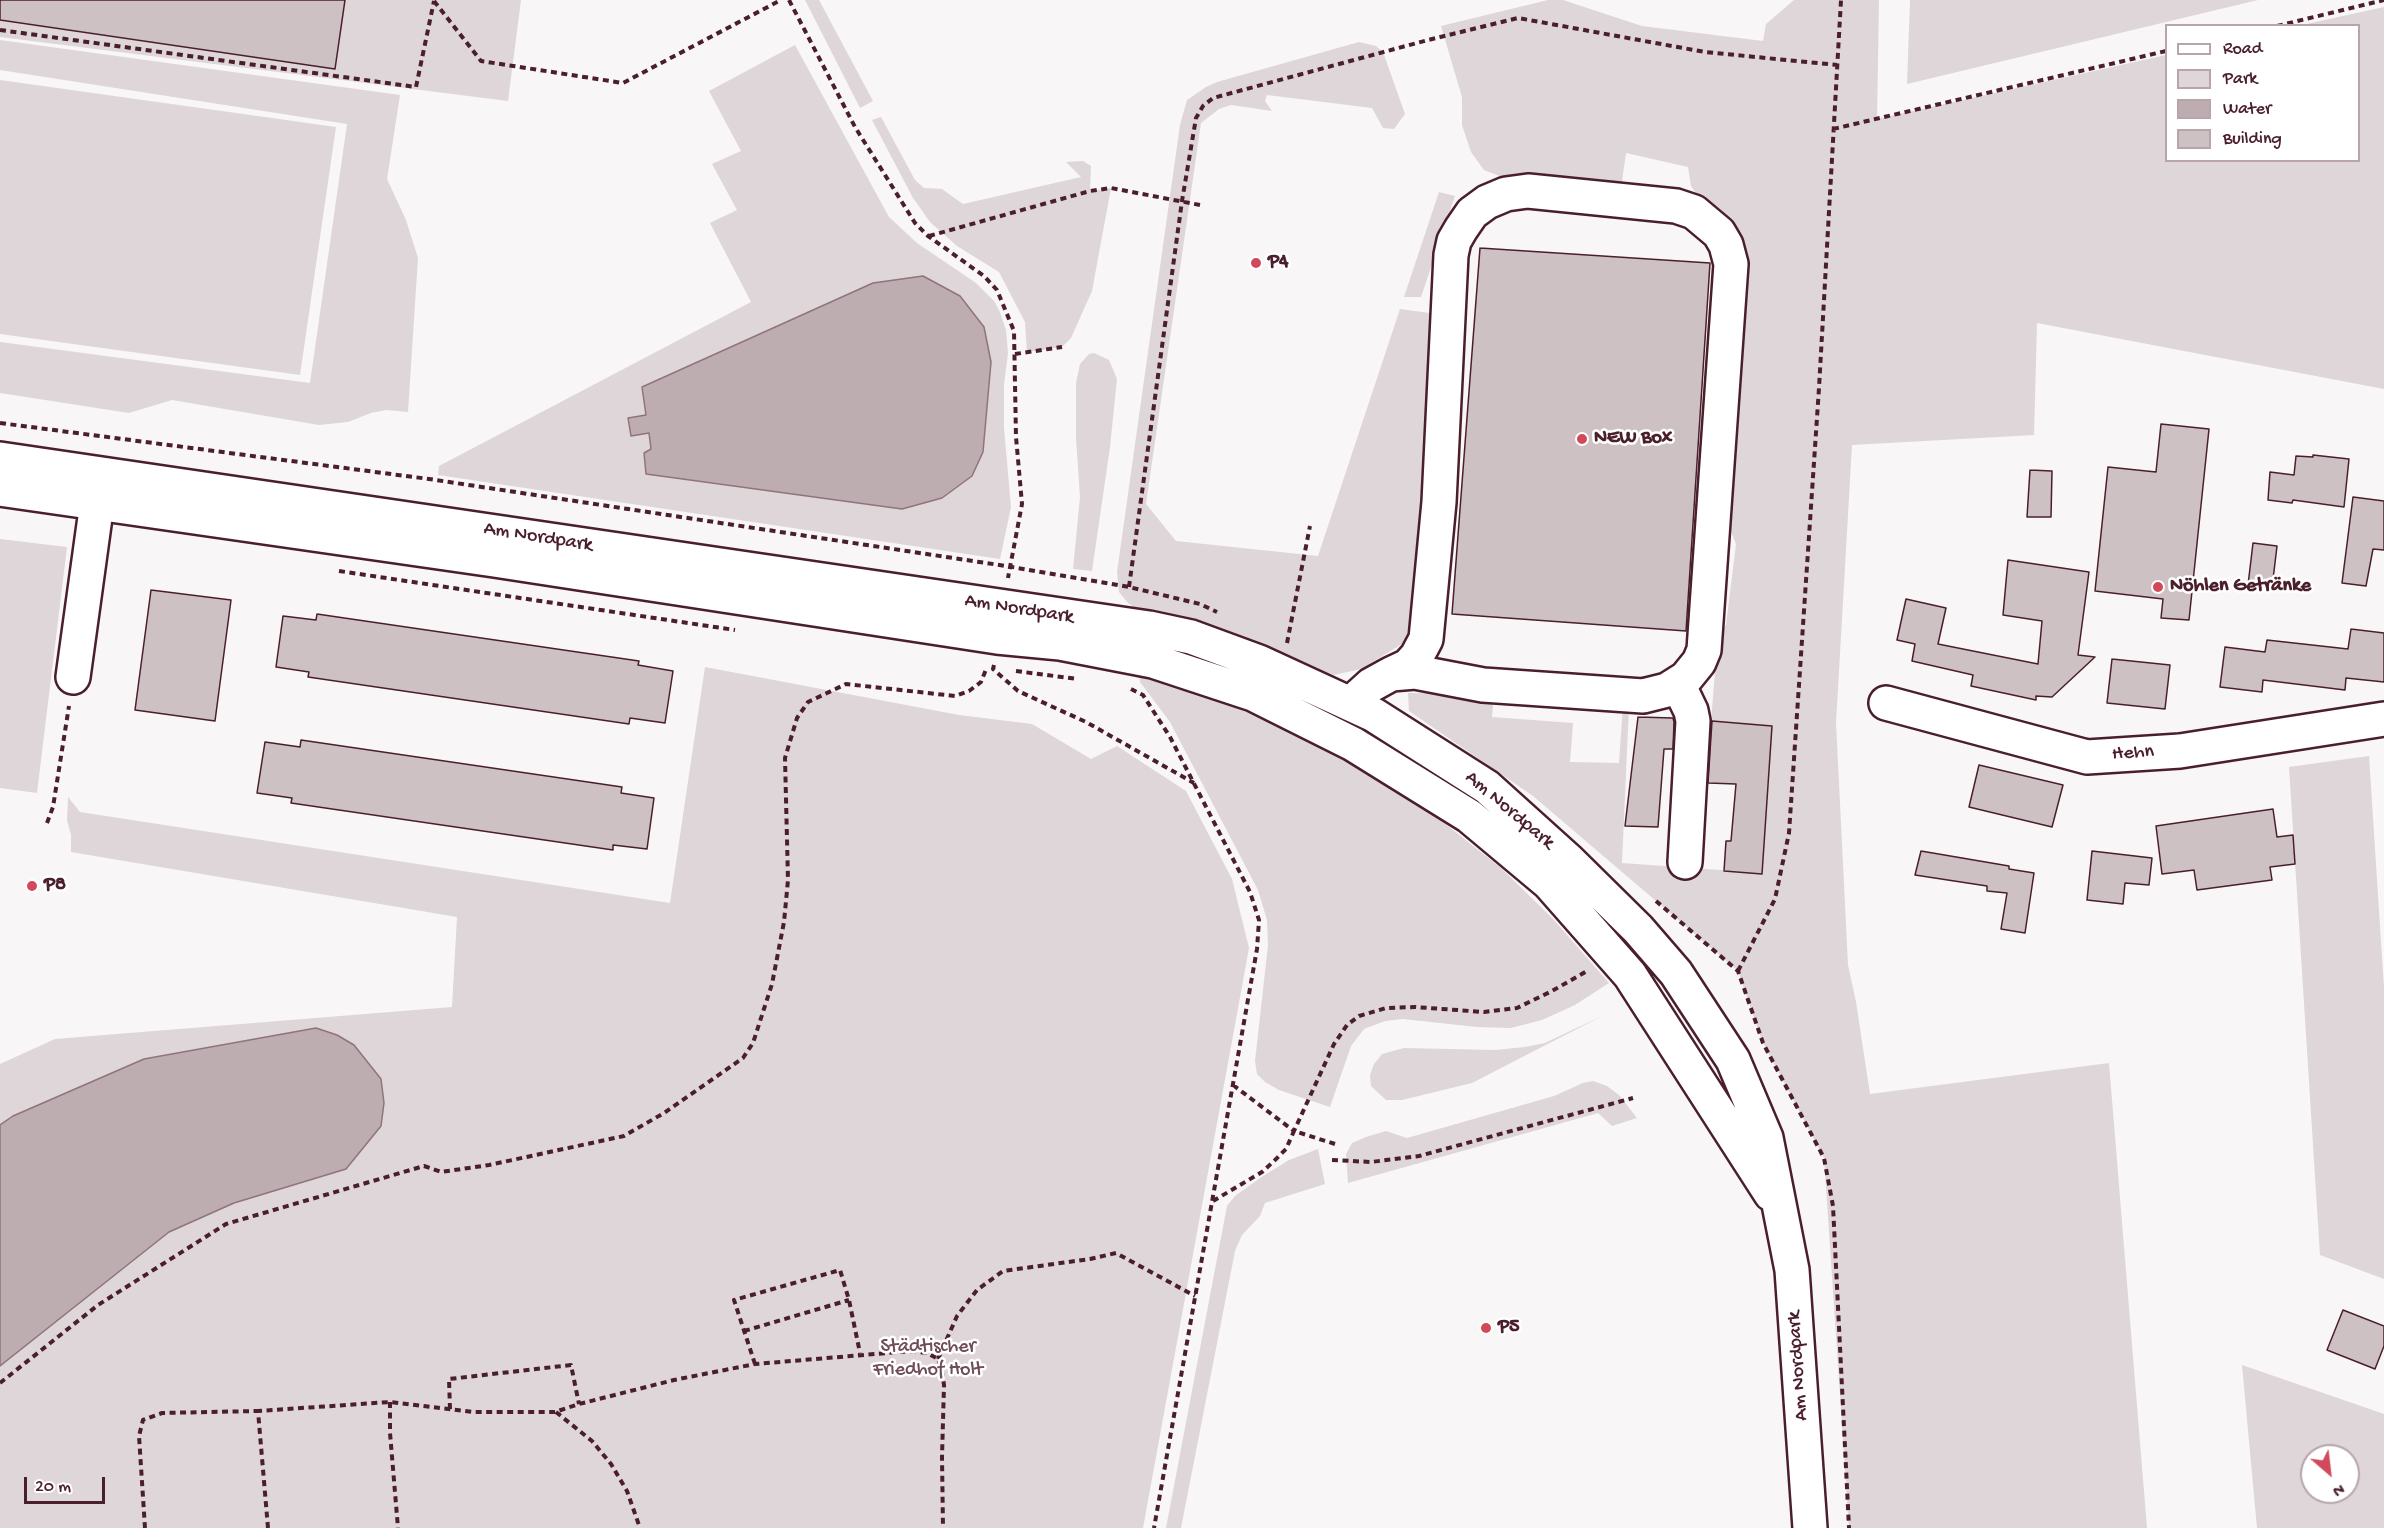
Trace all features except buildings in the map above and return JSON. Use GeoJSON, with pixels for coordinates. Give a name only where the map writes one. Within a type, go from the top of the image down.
{"type":"FeatureCollection","features":[{"type":"Feature","properties":{"kind":"street"},"geometry":{"type":"LineString","coordinates":[[1350,704],[1371,685],[1391,674],[1408,666],[1418,656],[1426,639],[1439,502],[1454,241],[1472,213],[1487,202],[1506,194],[1528,191],[1676,206],[1694,212],[1719,233],[1726,245],[1731,264],[1704,650],[1699,662],[1678,684],[1667,690],[1643,696],[1483,685],[1415,672],[1391,674]]}},
{"type":"Feature","properties":{"kind":"street","name":"Am Nordpark"},"geometry":{"type":"LineString","coordinates":[[0,459],[99,488],[494,560],[997,637],[1060,643],[1153,661],[1253,694],[1353,744],[1468,816],[1548,883],[1610,951],[1652,1007],[1737,1144],[1779,1205]]}},
{"type":"Feature","properties":{"kind":"street","name":"Am Nordpark"},"geometry":{"type":"LineString","coordinates":[[0,489],[99,488],[1149,628],[1191,637],[1259,662],[1374,714],[1487,787],[1568,860],[1638,929],[1676,973],[1733,1060],[1766,1138],[1792,1270],[1810,1528]]}},
{"type":"Feature","properties":{"kind":"street"},"geometry":{"type":"LineString","coordinates":[[74,677],[99,488]]}},
{"type":"Feature","properties":{"kind":"street"},"geometry":{"type":"LineString","coordinates":[[1426,639],[1437,663],[1456,680]]}},
{"type":"Feature","properties":{"kind":"street"},"geometry":{"type":"LineString","coordinates":[[1678,684],[1691,711],[1693,721],[1685,862]]}},
{"type":"Feature","properties":{"kind":"street","name":"Hehn"},"geometry":{"type":"LineString","coordinates":[[1886,703],[2087,757],[2180,751],[2384,719]]}},
{"type":"Feature","properties":{"kind":"path"},"geometry":{"type":"LineString","coordinates":[[434,0],[481,61],[623,83],[781,0]]}},
{"type":"Feature","properties":{"kind":"path"},"geometry":{"type":"LineString","coordinates":[[0,30],[416,87],[434,0]]}},
{"type":"Feature","properties":{"kind":"path"},"geometry":{"type":"LineString","coordinates":[[789,0],[855,127],[915,224],[984,276],[997,290],[1014,331],[1016,437],[1022,504],[1011,567],[1000,607]]}},
{"type":"Feature","properties":{"kind":"path"},"geometry":{"type":"LineString","coordinates":[[1738,971],[1775,899],[1789,833],[1841,0]]}},
{"type":"Feature","properties":{"kind":"path"},"geometry":{"type":"LineString","coordinates":[[2285,24],[2384,0]]}},
{"type":"Feature","properties":{"kind":"path"},"geometry":{"type":"LineString","coordinates":[[1129,587],[1182,201],[1196,118],[1203,106],[1213,98],[1518,18],[1705,52],[1837,65]]}},
{"type":"Feature","properties":{"kind":"path"},"geometry":{"type":"LineString","coordinates":[[1833,129],[2165,51]]}},
{"type":"Feature","properties":{"kind":"path"},"geometry":{"type":"LineString","coordinates":[[928,236],[1090,191],[1112,188],[1200,205]]}},
{"type":"Feature","properties":{"kind":"path"},"geometry":{"type":"LineString","coordinates":[[1015,354],[1062,347]]}},
{"type":"Feature","properties":{"kind":"path"},"geometry":{"type":"LineString","coordinates":[[1287,644],[1310,526]]}},
{"type":"Feature","properties":{"kind":"path"},"geometry":{"type":"LineString","coordinates":[[337,570],[745,631]]}},
{"type":"Feature","properties":{"kind":"path"},"geometry":{"type":"LineString","coordinates":[[976,666],[1088,681]]}},
{"type":"Feature","properties":{"kind":"path"},"geometry":{"type":"LineString","coordinates":[[0,1383],[98,1305],[226,1224],[424,1166],[441,1172],[489,1166],[624,1136],[664,1113],[742,1058],[753,1043],[772,984],[784,922],[788,880],[785,758],[798,718],[808,702],[846,684],[955,696],[969,691],[981,682],[987,668]]}},
{"type":"Feature","properties":{"kind":"path"},"geometry":{"type":"LineString","coordinates":[[993,669],[1018,691],[1086,722],[1196,783]]}},
{"type":"Feature","properties":{"kind":"path"},"geometry":{"type":"LineString","coordinates":[[47,824],[53,807],[74,677]]}},
{"type":"Feature","properties":{"kind":"path"},"geometry":{"type":"LineString","coordinates":[[1124,685],[1143,695],[1170,737],[1196,783],[1250,892],[1258,920],[1257,949],[1154,1528]]}},
{"type":"Feature","properties":{"kind":"path"},"geometry":{"type":"LineString","coordinates":[[1638,929],[1664,908]]}},
{"type":"Feature","properties":{"kind":"path"},"geometry":{"type":"LineString","coordinates":[[1212,1202],[1262,1172],[1286,1149],[1334,1044],[1347,1025],[1359,1016],[1386,1008],[1414,1007],[1484,1012],[1517,1008],[1587,971],[1610,951]]}},
{"type":"Feature","properties":{"kind":"path"},"geometry":{"type":"LineString","coordinates":[[1233,1085],[1294,1131],[1335,1144]]}},
{"type":"Feature","properties":{"kind":"path"},"geometry":{"type":"LineString","coordinates":[[1332,1160],[1371,1162],[1419,1156],[1633,1098]]}},
{"type":"Feature","properties":{"kind":"path"},"geometry":{"type":"LineString","coordinates":[[943,1528],[944,1385],[938,1359],[957,1316],[976,1290],[1003,1271],[1090,1259],[1116,1253],[1195,1296]]}},
{"type":"Feature","properties":{"kind":"path"},"geometry":{"type":"LineString","coordinates":[[755,1364],[734,1300],[840,1270],[860,1353]]}},
{"type":"Feature","properties":{"kind":"path"},"geometry":{"type":"LineString","coordinates":[[744,1330],[849,1300]]}},
{"type":"Feature","properties":{"kind":"path"},"geometry":{"type":"LineString","coordinates":[[145,1528],[139,1436],[143,1420],[162,1413],[390,1402],[474,1412],[555,1412],[674,1380],[755,1364],[860,1353],[912,1351],[927,1353],[938,1359]]}},
{"type":"Feature","properties":{"kind":"path"},"geometry":{"type":"LineString","coordinates":[[450,1409],[450,1379],[571,1365],[579,1404]]}},
{"type":"Feature","properties":{"kind":"path"},"geometry":{"type":"LineString","coordinates":[[390,1402],[390,1433],[398,1528]]}},
{"type":"Feature","properties":{"kind":"path"},"geometry":{"type":"LineString","coordinates":[[258,1410],[268,1528]]}},
{"type":"Feature","properties":{"kind":"path"},"geometry":{"type":"LineString","coordinates":[[555,1412],[592,1441],[611,1464],[627,1491],[640,1528]]}},
{"type":"Feature","properties":{"kind":"green space"},"geometry":{"type":"Polygon","coordinates":[[[0,0],[521,0],[508,101],[0,37],[0,0]]]}},
{"type":"Feature","properties":{"kind":"green space"},"geometry":{"type":"Polygon","coordinates":[[[805,0],[819,0],[873,101],[860,108],[805,0]]]}},
{"type":"Feature","properties":{"kind":"green space"},"geometry":{"type":"Polygon","coordinates":[[[1548,0],[1563,0],[1642,26],[1763,41],[1766,24],[1794,0],[1879,0],[1877,119],[2165,55],[2165,162],[2360,162],[2360,24],[2307,24],[2384,7],[2384,389],[2037,323],[2034,435],[1852,445],[1836,723],[1848,965],[1870,1094],[2109,1063],[2147,1528],[1849,1528],[1824,1158],[1762,1041],[1738,971],[1533,796],[1409,711],[1408,693],[1494,695],[1492,717],[1573,723],[1570,762],[1619,763],[1623,705],[1629,706],[1622,863],[1762,873],[1771,726],[1711,721],[1718,636],[1726,625],[1736,544],[1726,519],[1740,272],[1703,203],[1691,186],[1688,167],[1626,153],[1621,188],[1507,179],[1484,170],[1471,152],[1462,125],[1462,97],[1441,26],[1548,0]]]}},
{"type":"Feature","properties":{"kind":"green space"},"geometry":{"type":"Polygon","coordinates":[[[1910,0],[2258,0],[1907,84],[1910,0]]]}},
{"type":"Feature","properties":{"kind":"green space"},"geometry":{"type":"Polygon","coordinates":[[[0,40],[400,95],[387,179],[406,220],[418,258],[408,412],[386,410],[348,422],[319,425],[172,400],[129,413],[0,393],[0,342],[310,383],[347,124],[0,70],[0,40]]]}},
{"type":"Feature","properties":{"kind":"green space"},"geometry":{"type":"Polygon","coordinates":[[[1359,42],[1376,46],[1383,52],[1405,114],[1394,129],[1383,128],[1372,108],[1267,95],[1265,101],[1272,111],[1231,105],[1219,109],[1201,123],[1146,504],[1176,541],[1318,556],[1400,309],[1437,314],[1418,609],[1410,639],[1361,669],[1334,675],[1140,611],[1128,603],[1119,592],[1117,572],[1180,125],[1187,100],[1217,82],[1359,42]]]}},
{"type":"Feature","properties":{"kind":"green space"},"geometry":{"type":"Polygon","coordinates":[[[795,45],[889,217],[917,243],[976,283],[994,301],[1000,312],[1006,330],[1008,353],[1004,385],[1004,428],[1011,507],[1000,559],[438,475],[439,466],[751,302],[710,223],[737,210],[712,164],[741,151],[709,91],[795,45]]]}},
{"type":"Feature","properties":{"kind":"green space"},"geometry":{"type":"Polygon","coordinates":[[[0,80],[336,127],[300,375],[0,334],[0,80]]]}},
{"type":"Feature","properties":{"kind":"green space"},"geometry":{"type":"Polygon","coordinates":[[[881,117],[915,180],[924,188],[942,189],[963,204],[1081,177],[1066,162],[1083,161],[1091,166],[1090,191],[1111,188],[1092,291],[1071,338],[1062,347],[1027,352],[1025,322],[999,272],[957,246],[930,222],[913,198],[872,120],[881,117]]]}},
{"type":"Feature","properties":{"kind":"green space"},"geometry":{"type":"Polygon","coordinates":[[[1439,192],[1455,196],[1421,297],[1404,297],[1439,192]]]}},
{"type":"Feature","properties":{"kind":"green space"},"geometry":{"type":"Polygon","coordinates":[[[1094,353],[1109,360],[1117,379],[1110,447],[1092,571],[1073,569],[1080,497],[1076,438],[1076,383],[1080,364],[1089,354],[1094,353]]]}},
{"type":"Feature","properties":{"kind":"green space"},"geometry":{"type":"Polygon","coordinates":[[[0,539],[67,547],[37,793],[0,788],[0,539]]]}},
{"type":"Feature","properties":{"kind":"green space","name":"Städtischer Friedhof Holt"},"geometry":{"type":"Polygon","coordinates":[[[705,667],[959,715],[1032,724],[1091,759],[1117,746],[1186,791],[1232,879],[1249,948],[1143,1528],[0,1528],[0,1366],[169,1232],[234,1203],[144,1059],[13,1116],[0,1125],[0,1064],[55,1039],[452,1007],[457,917],[71,852],[71,835],[67,820],[68,797],[80,812],[670,903],[705,667]]]}},
{"type":"Feature","properties":{"kind":"green space"},"geometry":{"type":"Polygon","coordinates":[[[1138,669],[1301,736],[1376,777],[1443,822],[1501,868],[1553,919],[1609,983],[1575,1005],[1542,1020],[1511,1028],[1477,1027],[1403,1019],[1385,1021],[1364,1029],[1351,1046],[1330,1107],[1279,1090],[1265,1082],[1257,1074],[1255,1061],[1268,945],[1267,920],[1258,890],[1170,722],[1140,682],[1138,669]]]}},
{"type":"Feature","properties":{"kind":"green space"},"geometry":{"type":"Polygon","coordinates":[[[2369,756],[2384,988],[2384,1279],[2320,1255],[2289,767],[2369,756]]]}},
{"type":"Feature","properties":{"kind":"green space"},"geometry":{"type":"Polygon","coordinates":[[[1604,1015],[1472,1083],[1402,1100],[1386,1100],[1371,1086],[1370,1075],[1374,1064],[1382,1054],[1404,1048],[1495,1050],[1525,1047],[1545,1043],[1604,1015]]]}},
{"type":"Feature","properties":{"kind":"green space"},"geometry":{"type":"Polygon","coordinates":[[[1593,1081],[1607,1086],[1619,1095],[1637,1118],[1612,1126],[1598,1113],[1348,1183],[1346,1154],[1352,1143],[1366,1137],[1386,1131],[1407,1138],[1554,1096],[1593,1081]]]}},
{"type":"Feature","properties":{"kind":"green space"},"geometry":{"type":"Polygon","coordinates":[[[1318,1149],[1325,1184],[1265,1203],[1260,1216],[1242,1235],[1235,1251],[1181,1528],[1166,1528],[1227,1206],[1235,1196],[1260,1178],[1289,1160],[1318,1149]]]}},
{"type":"Feature","properties":{"kind":"green space"},"geometry":{"type":"Polygon","coordinates":[[[2242,1365],[2384,1414],[2384,1528],[2257,1528],[2242,1365]]]}},
{"type":"Feature","properties":{"kind":"water"},"geometry":{"type":"Polygon","coordinates":[[[923,276],[960,296],[984,327],[991,362],[983,452],[972,476],[942,498],[902,509],[646,474],[644,453],[651,449],[649,433],[631,436],[628,418],[646,415],[642,387],[873,283],[923,276]]]}},
{"type":"Feature","properties":{"kind":"water"},"geometry":{"type":"Polygon","coordinates":[[[316,1028],[337,1035],[354,1045],[381,1079],[384,1103],[381,1126],[346,1169],[234,1203],[169,1232],[0,1366],[0,1125],[13,1116],[144,1059],[316,1028]]]}},
{"type":"Feature","properties":{"kind":"place","name":"P4"},"geometry":{"type":"Point","coordinates":[1256,263]}},
{"type":"Feature","properties":{"kind":"place","name":"NEW Box"},"geometry":{"type":"Point","coordinates":[1582,439]}},
{"type":"Feature","properties":{"kind":"place","name":"Nöhlen Getränke"},"geometry":{"type":"Point","coordinates":[2158,587]}},
{"type":"Feature","properties":{"kind":"place","name":"P8"},"geometry":{"type":"Point","coordinates":[32,886]}},
{"type":"Feature","properties":{"kind":"place","name":"P5"},"geometry":{"type":"Point","coordinates":[1486,1328]}}]}
